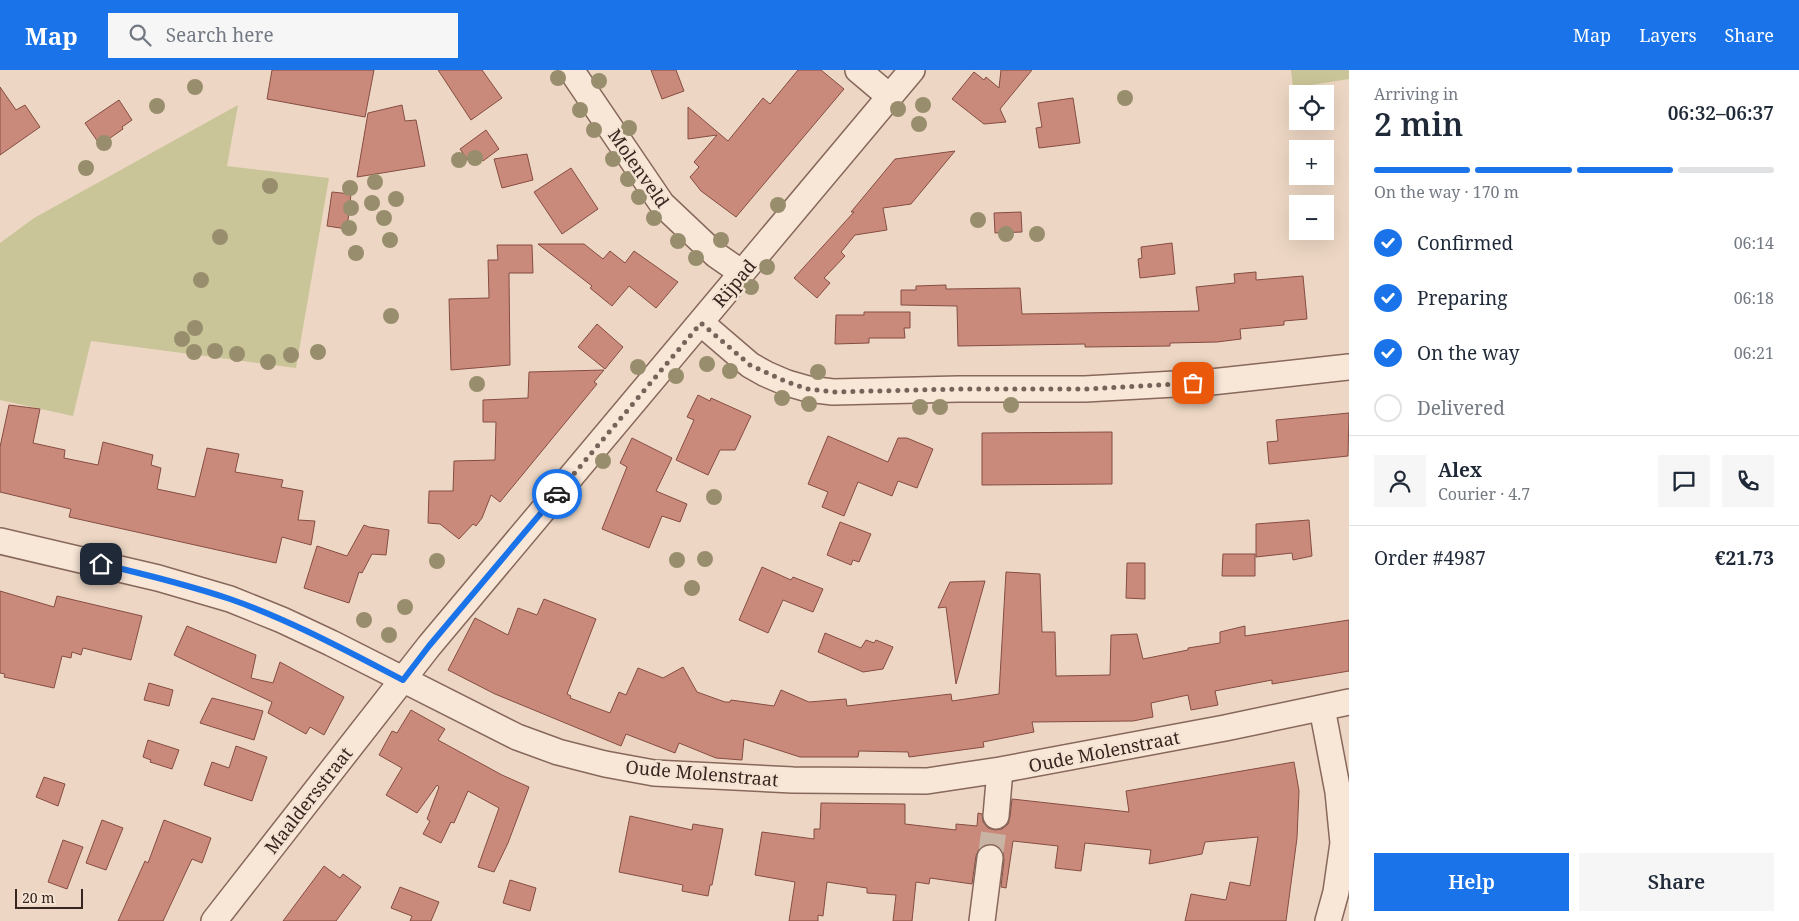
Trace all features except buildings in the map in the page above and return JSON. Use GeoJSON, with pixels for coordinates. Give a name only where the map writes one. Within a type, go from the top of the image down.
{"type":"FeatureCollection","features":[{"type":"Feature","properties":{"kind":"street","name":"Molenveld"},"geometry":{"type":"LineString","coordinates":[[571,70],[662,204],[716,255],[742,273]]}},
{"type":"Feature","properties":{"kind":"street"},"geometry":{"type":"LineString","coordinates":[[858,70],[890,97]]}},
{"type":"Feature","properties":{"kind":"street","name":"Rijpad"},"geometry":{"type":"LineString","coordinates":[[403,680],[429,646],[912,70]]}},
{"type":"Feature","properties":{"kind":"street"},"geometry":{"type":"LineString","coordinates":[[701,323],[750,365],[766,374],[808,389],[834,392],[959,389],[1085,389],[1211,382],[1349,367]]}},
{"type":"Feature","properties":{"kind":"street","name":"Oude Molenstraat"},"geometry":{"type":"LineString","coordinates":[[0,541],[158,578],[230,599],[282,620],[517,737],[558,752],[605,764],[654,773],[793,780],[927,781],[1000,770],[1225,728],[1349,702]]}},
{"type":"Feature","properties":{"kind":"street","name":"Maaldersstraat"},"geometry":{"type":"LineString","coordinates":[[214,921],[403,680]]}},
{"type":"Feature","properties":{"kind":"street"},"geometry":{"type":"LineString","coordinates":[[1322,708],[1338,792],[1343,843],[1336,892],[1328,921]]}},
{"type":"Feature","properties":{"kind":"street"},"geometry":{"type":"LineString","coordinates":[[996,816],[1000,770]]}},
{"type":"Feature","properties":{"kind":"street"},"geometry":{"type":"LineString","coordinates":[[982,921],[990,858]]}},
{"type":"Feature","properties":{"kind":"shaded area"},"geometry":{"type":"Polygon","coordinates":[[[1291,70],[1349,70],[1349,79],[1312,85],[1293,85],[1291,70]]]}},
{"type":"Feature","properties":{"kind":"shaded area"},"geometry":{"type":"Polygon","coordinates":[[[238,105],[227,166],[329,178],[296,368],[91,341],[73,416],[0,400],[0,243],[34,218],[238,105]]]}},
{"type":"Feature","properties":{"kind":"tunnel"},"geometry":{"type":"LineString","coordinates":[[990,858],[996,816]]}},
{"type":"Feature","properties":{"kind":"way so far"},"geometry":{"type":"LineString","coordinates":[[557,494],[701,323],[750,365],[766,374],[808,389],[834,392],[959,389],[1085,389],[1193,383]]}},
{"type":"Feature","properties":{"kind":"route"},"geometry":{"type":"LineString","coordinates":[[101,564],[230,599],[282,620],[403,680],[429,646],[557,494]]}}]}
